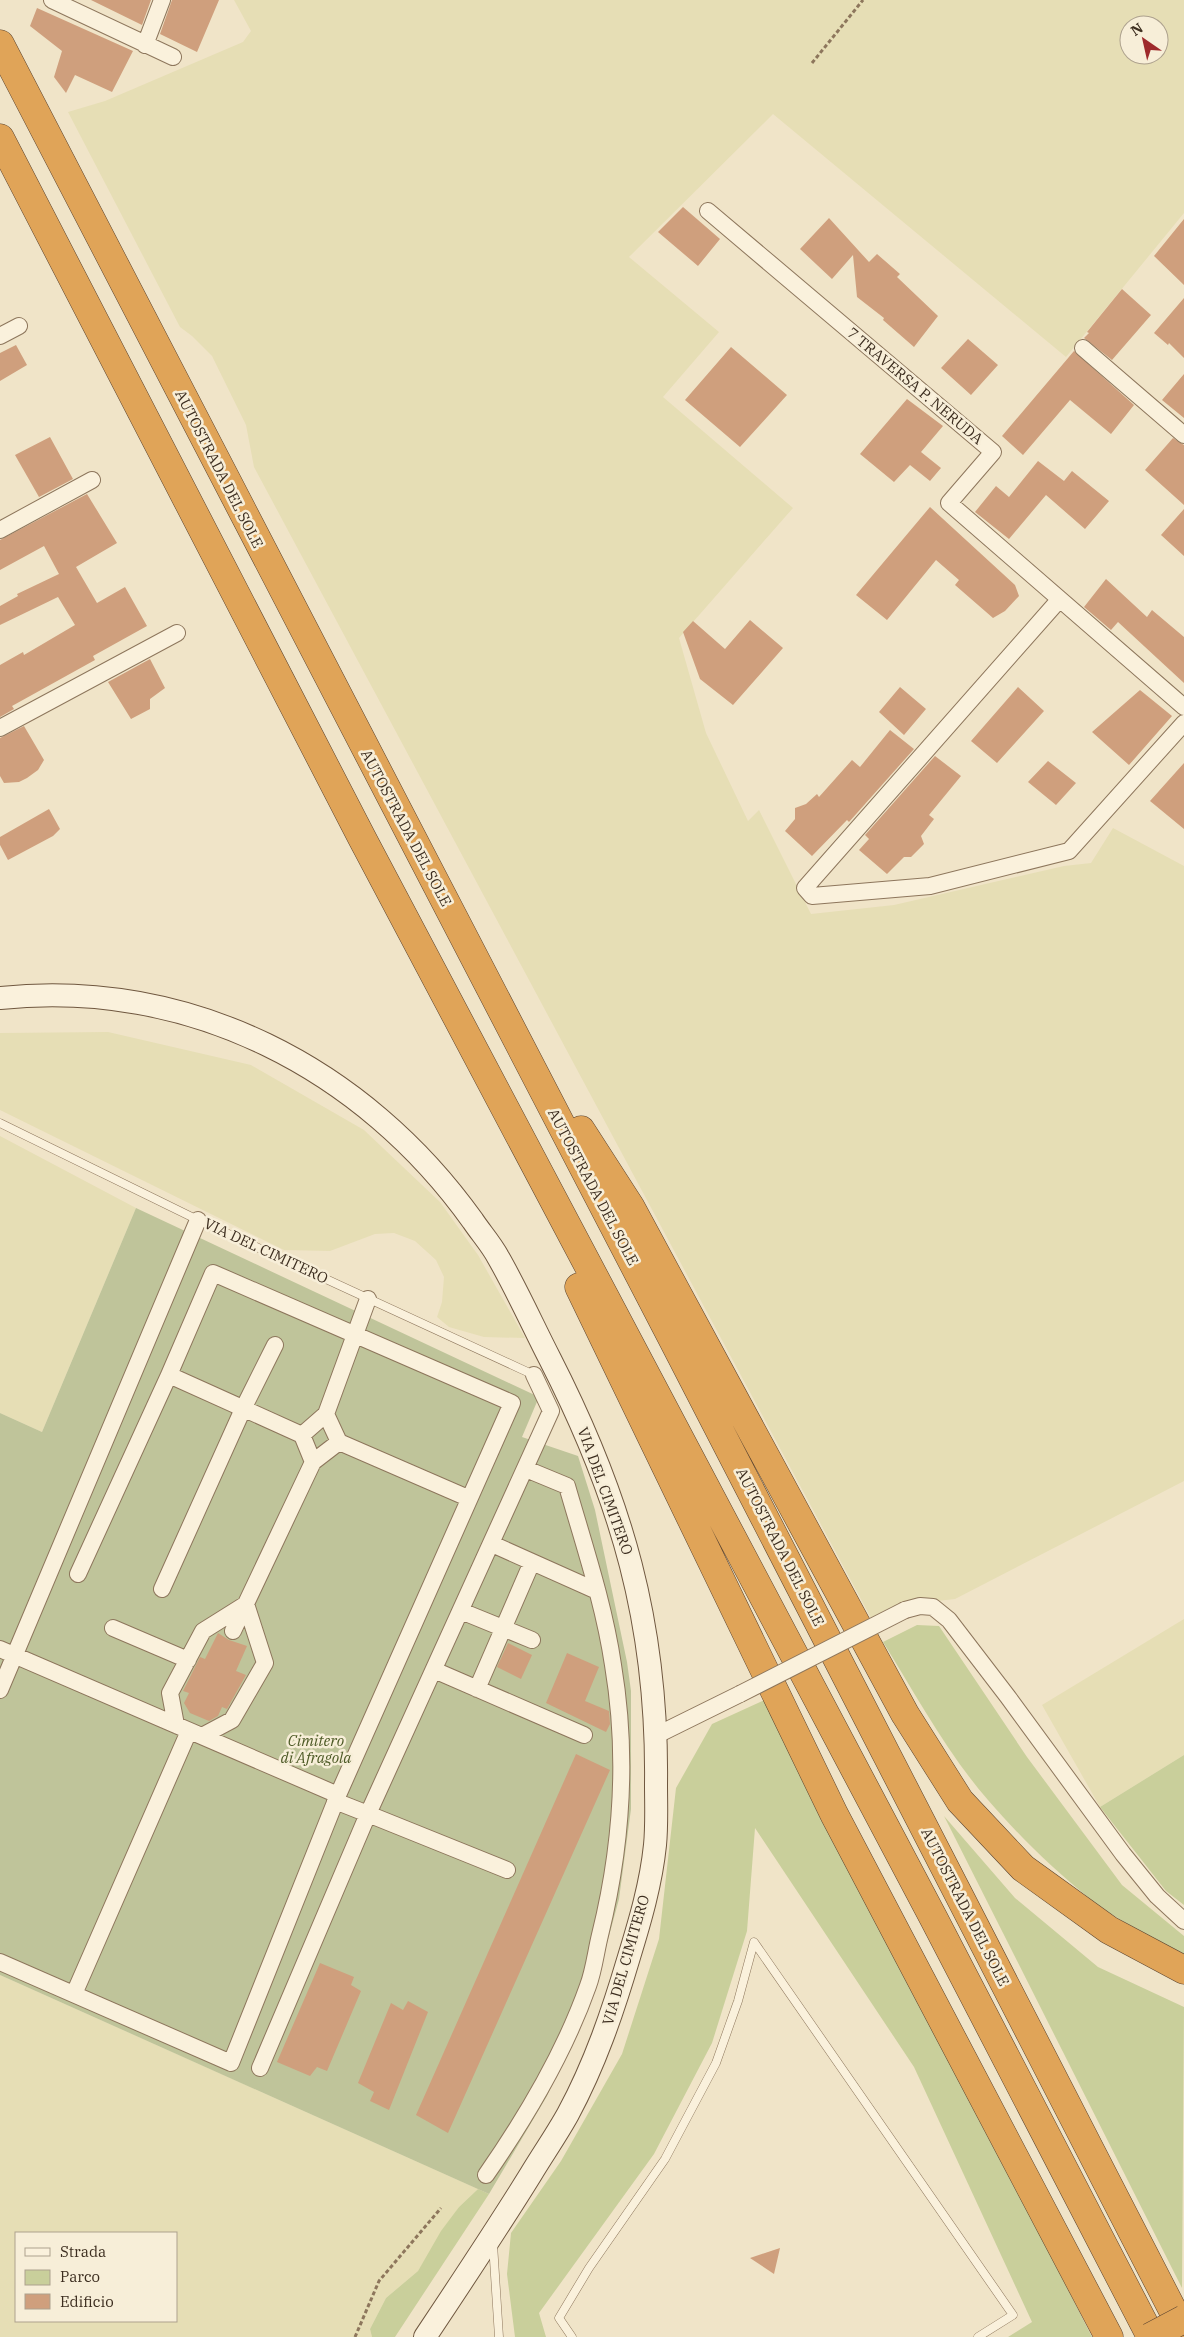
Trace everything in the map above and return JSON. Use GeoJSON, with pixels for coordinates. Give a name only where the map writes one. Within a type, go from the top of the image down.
{"type":"FeatureCollection","features":[{"type":"Feature","properties":{"kind":"highway","name":"AUTOSTRADA DEL SOLE"},"geometry":{"type":"LineString","coordinates":[[0,44],[1184,2332]]}},
{"type":"Feature","properties":{"kind":"highway"},"geometry":{"type":"LineString","coordinates":[[0,138],[362,838],[934,1918],[1150,2337],[1184,2320]]}},
{"type":"Feature","properties":{"kind":"highway"},"geometry":{"type":"LineString","coordinates":[[362,838],[834,1814],[1109,2337]]}},
{"type":"Feature","properties":{"kind":"highway"},"geometry":{"type":"LineString","coordinates":[[487,984],[630,1206],[905,1714],[960,1801],[1024,1868],[1109,1930],[1184,1970]]}},
{"type":"Feature","properties":{"kind":"main road","name":"VIA DEL CIMITERO"},"geometry":{"type":"LineString","coordinates":[[0,998],[23,996],[95,997],[153,1006],[221,1026],[280,1050],[331,1080],[376,1113],[419,1154],[457,1199],[497,1255],[566,1391],[596,1457],[618,1517],[635,1575],[647,1637],[657,1735],[654,1853],[643,1910],[600,2046],[568,2115],[425,2337]]}},
{"type":"Feature","properties":{"kind":"street"},"geometry":{"type":"LineString","coordinates":[[52,0],[172,57]]}},
{"type":"Feature","properties":{"kind":"street"},"geometry":{"type":"LineString","coordinates":[[145,45],[162,0]]}},
{"type":"Feature","properties":{"kind":"street","name":"7 TRAVERSA P. NERUDA"},"geometry":{"type":"LineString","coordinates":[[708,211],[994,452],[949,503],[1184,707]]}},
{"type":"Feature","properties":{"kind":"street"},"geometry":{"type":"LineString","coordinates":[[0,336],[19,326]]}},
{"type":"Feature","properties":{"kind":"street"},"geometry":{"type":"LineString","coordinates":[[1083,348],[1184,434]]}},
{"type":"Feature","properties":{"kind":"street"},"geometry":{"type":"LineString","coordinates":[[0,530],[92,480]]}},
{"type":"Feature","properties":{"kind":"street"},"geometry":{"type":"LineString","coordinates":[[1059,600],[805,888],[812,896],[930,886],[1069,851],[1184,723]]}},
{"type":"Feature","properties":{"kind":"street"},"geometry":{"type":"LineString","coordinates":[[0,728],[177,633]]}},
{"type":"Feature","properties":{"kind":"street"},"geometry":{"type":"LineString","coordinates":[[0,1690],[7,1652],[198,1220]]}},
{"type":"Feature","properties":{"kind":"street"},"geometry":{"type":"LineString","coordinates":[[0,1962],[231,2063],[336,1798],[512,1402],[213,1273],[169,1375],[78,1574]]}},
{"type":"Feature","properties":{"kind":"street"},"geometry":{"type":"LineString","coordinates":[[302,1435],[326,1414],[368,1299]]}},
{"type":"Feature","properties":{"kind":"street"},"geometry":{"type":"LineString","coordinates":[[162,1590],[243,1408],[275,1345]]}},
{"type":"Feature","properties":{"kind":"street"},"geometry":{"type":"LineString","coordinates":[[169,1375],[302,1435],[313,1462]]}},
{"type":"Feature","properties":{"kind":"street"},"geometry":{"type":"LineString","coordinates":[[260,2068],[368,1814],[551,1411],[534,1375]]}},
{"type":"Feature","properties":{"kind":"street"},"geometry":{"type":"LineString","coordinates":[[326,1414],[340,1442],[468,1498]]}},
{"type":"Feature","properties":{"kind":"street"},"geometry":{"type":"LineString","coordinates":[[233,1631],[313,1462],[340,1442]]}},
{"type":"Feature","properties":{"kind":"street"},"geometry":{"type":"LineString","coordinates":[[486,2175],[523,2122],[550,2074],[588,1986],[614,1877],[622,1797],[620,1723],[614,1665],[597,1591],[566,1486],[526,1469]]}},
{"type":"Feature","properties":{"kind":"street"},"geometry":{"type":"LineString","coordinates":[[492,1544],[597,1591]]}},
{"type":"Feature","properties":{"kind":"street"},"geometry":{"type":"LineString","coordinates":[[476,1689],[532,1562]]}},
{"type":"Feature","properties":{"kind":"street"},"geometry":{"type":"LineString","coordinates":[[189,1731],[232,1720],[265,1663],[246,1604]]}},
{"type":"Feature","properties":{"kind":"street"},"geometry":{"type":"LineString","coordinates":[[189,1731],[170,1694],[203,1631],[246,1604]]}},
{"type":"Feature","properties":{"kind":"street"},"geometry":{"type":"LineString","coordinates":[[657,1735],[904,1610],[920,1606],[932,1607],[949,1620],[1123,1854],[1157,1896],[1184,1921]]}},
{"type":"Feature","properties":{"kind":"street"},"geometry":{"type":"LineString","coordinates":[[461,1611],[532,1640]]}},
{"type":"Feature","properties":{"kind":"street"},"geometry":{"type":"LineString","coordinates":[[113,1628],[188,1660]]}},
{"type":"Feature","properties":{"kind":"street"},"geometry":{"type":"LineString","coordinates":[[7,1652],[189,1731],[368,1814],[507,1870]]}},
{"type":"Feature","properties":{"kind":"street"},"geometry":{"type":"LineString","coordinates":[[434,1670],[584,1735]]}},
{"type":"Feature","properties":{"kind":"street"},"geometry":{"type":"LineString","coordinates":[[74,1994],[189,1731]]}},
{"type":"Feature","properties":{"kind":"lane","name":"VIA DEL CIMITERO"},"geometry":{"type":"LineString","coordinates":[[0,1123],[198,1220],[534,1375]]}},
{"type":"Feature","properties":{"kind":"lane"},"geometry":{"type":"LineString","coordinates":[[572,2337],[559,2318],[589,2268],[665,2159],[716,2063],[738,2001],[754,1942],[1013,2315],[978,2337]]}},
{"type":"Feature","properties":{"kind":"lane"},"geometry":{"type":"LineString","coordinates":[[492,2235],[499,2337]]}},
{"type":"Feature","properties":{"kind":"path"},"geometry":{"type":"LineString","coordinates":[[812,63],[863,0]]}},
{"type":"Feature","properties":{"kind":"path"},"geometry":{"type":"LineString","coordinates":[[355,2337],[379,2280],[441,2208]]}},
{"type":"Feature","properties":{"kind":"shaded area"},"geometry":{"type":"Polygon","coordinates":[[[234,0],[1184,0],[1184,213],[1066,357],[773,114],[629,257],[719,332],[663,397],[793,508],[679,638],[706,733],[748,821],[759,810],[811,914],[894,905],[1064,866],[1091,863],[1113,828],[1184,866],[1184,1481],[955,1599],[893,1606],[871,1618],[254,467],[246,425],[212,356],[180,327],[68,112],[105,101],[243,42],[251,31],[234,0]]]}},
{"type":"Feature","properties":{"kind":"shaded area"},"geometry":{"type":"Polygon","coordinates":[[[108,1032],[251,1065],[364,1130],[440,1202],[478,1255],[525,1338],[484,1337],[449,1327],[437,1317],[442,1302],[444,1277],[436,1260],[415,1241],[394,1233],[375,1234],[330,1251],[284,1250],[0,1110],[0,1033],[108,1032]]]}},
{"type":"Feature","properties":{"kind":"shaded area"},"geometry":{"type":"Polygon","coordinates":[[[0,1136],[136,1208],[42,1432],[0,1413],[0,1136]]]}},
{"type":"Feature","properties":{"kind":"shaded area"},"geometry":{"type":"Polygon","coordinates":[[[1184,1619],[1184,1755],[1100,1807],[1042,1705],[1184,1619]]]}},
{"type":"Feature","properties":{"kind":"shaded area"},"geometry":{"type":"Polygon","coordinates":[[[0,1975],[478,2189],[459,2207],[418,2271],[386,2298],[370,2329],[372,2337],[0,2337],[0,1975]]]}},
{"type":"Feature","properties":{"kind":"green space","name":"Cimitero di Afragola"},"geometry":{"type":"Polygon","coordinates":[[[136,1208],[539,1397],[522,1437],[578,1456],[595,1510],[627,1662],[631,1691],[631,1809],[619,1899],[593,1995],[547,2096],[489,2194],[0,1975],[0,1413],[42,1432],[136,1208]]]}},
{"type":"Feature","properties":{"kind":"green space"},"geometry":{"type":"Polygon","coordinates":[[[917,1625],[939,1626],[1027,1757],[1122,1885],[1184,1936],[1184,1954],[1123,1921],[1089,1898],[1024,1839],[973,1782],[932,1723],[883,1642],[917,1625]]]}},
{"type":"Feature","properties":{"kind":"green space"},"geometry":{"type":"Polygon","coordinates":[[[769,1698],[1092,2337],[1008,2337],[1032,2322],[914,2067],[755,1828],[747,1931],[712,2043],[654,2154],[539,2313],[546,2337],[515,2337],[507,2274],[511,2233],[561,2161],[622,2054],[659,1939],[676,1788],[712,1724],[769,1698]]]}},
{"type":"Feature","properties":{"kind":"green space"},"geometry":{"type":"Polygon","coordinates":[[[1184,1755],[1184,1905],[1166,1891],[1100,1807],[1184,1755]]]}},
{"type":"Feature","properties":{"kind":"green space"},"geometry":{"type":"Polygon","coordinates":[[[944,1816],[1015,1898],[1098,1967],[1184,2007],[1182,2288],[944,1816]]]}},
{"type":"Feature","properties":{"kind":"green space"},"geometry":{"type":"Polygon","coordinates":[[[478,2189],[489,2194],[395,2337],[372,2337],[370,2329],[386,2298],[418,2271],[441,2231],[459,2207],[478,2189]]]}},
{"type":"Feature","properties":{"kind":"building"},"geometry":{"type":"Polygon","coordinates":[[[91,0],[151,0],[142,25],[91,0]]]}},
{"type":"Feature","properties":{"kind":"building"},"geometry":{"type":"Polygon","coordinates":[[[172,0],[219,0],[197,52],[160,34],[172,0]]]}},
{"type":"Feature","properties":{"kind":"building"},"geometry":{"type":"Polygon","coordinates":[[[37,8],[133,51],[112,92],[75,75],[66,93],[54,77],[62,51],[30,26],[37,8]]]}},
{"type":"Feature","properties":{"kind":"building"},"geometry":{"type":"Polygon","coordinates":[[[683,207],[720,239],[698,266],[658,232],[683,207]]]}},
{"type":"Feature","properties":{"kind":"building"},"geometry":{"type":"Polygon","coordinates":[[[829,218],[869,262],[877,254],[900,274],[897,277],[938,316],[914,347],[883,320],[884,318],[857,297],[853,255],[832,279],[800,249],[829,218]]]}},
{"type":"Feature","properties":{"kind":"building"},"geometry":{"type":"Polygon","coordinates":[[[1184,219],[1184,285],[1154,256],[1184,219]]]}},
{"type":"Feature","properties":{"kind":"building"},"geometry":{"type":"Polygon","coordinates":[[[1122,289],[1151,315],[1112,360],[1084,338],[1122,289]]]}},
{"type":"Feature","properties":{"kind":"building"},"geometry":{"type":"Polygon","coordinates":[[[1184,298],[1184,358],[1169,343],[1168,345],[1154,333],[1184,298]]]}},
{"type":"Feature","properties":{"kind":"building"},"geometry":{"type":"Polygon","coordinates":[[[968,339],[998,365],[971,395],[941,368],[968,339]]]}},
{"type":"Feature","properties":{"kind":"building"},"geometry":{"type":"Polygon","coordinates":[[[16,345],[27,365],[0,381],[0,353],[16,345]]]}},
{"type":"Feature","properties":{"kind":"building"},"geometry":{"type":"Polygon","coordinates":[[[731,347],[787,395],[740,447],[685,400],[731,347]]]}},
{"type":"Feature","properties":{"kind":"building"},"geometry":{"type":"Polygon","coordinates":[[[1074,351],[1134,405],[1111,434],[1070,400],[1023,455],[1002,436],[1074,351]]]}},
{"type":"Feature","properties":{"kind":"building"},"geometry":{"type":"Polygon","coordinates":[[[1184,374],[1184,418],[1162,400],[1184,374]]]}},
{"type":"Feature","properties":{"kind":"building"},"geometry":{"type":"Polygon","coordinates":[[[907,399],[943,426],[921,452],[941,468],[930,481],[910,465],[894,482],[860,454],[907,399]]]}},
{"type":"Feature","properties":{"kind":"building"},"geometry":{"type":"Polygon","coordinates":[[[50,437],[73,479],[39,497],[15,455],[50,437]]]}},
{"type":"Feature","properties":{"kind":"building"},"geometry":{"type":"Polygon","coordinates":[[[1173,438],[1184,445],[1184,505],[1145,470],[1173,438]]]}},
{"type":"Feature","properties":{"kind":"building"},"geometry":{"type":"Polygon","coordinates":[[[1038,461],[1064,481],[1072,471],[1109,501],[1085,529],[1046,495],[1009,539],[975,512],[996,486],[1009,497],[1038,461]]]}},
{"type":"Feature","properties":{"kind":"building"},"geometry":{"type":"Polygon","coordinates":[[[87,494],[117,543],[76,567],[97,603],[125,587],[147,626],[93,656],[95,660],[12,706],[14,709],[0,717],[0,665],[23,652],[24,655],[75,625],[58,597],[0,625],[0,606],[18,596],[17,594],[59,574],[44,546],[0,570],[0,540],[87,494]]]}},
{"type":"Feature","properties":{"kind":"building"},"geometry":{"type":"Polygon","coordinates":[[[930,507],[1015,585],[1019,596],[1005,611],[993,618],[955,585],[959,580],[936,560],[887,620],[856,595],[930,507]]]}},
{"type":"Feature","properties":{"kind":"building"},"geometry":{"type":"Polygon","coordinates":[[[1184,509],[1184,556],[1161,535],[1184,509]]]}},
{"type":"Feature","properties":{"kind":"building"},"geometry":{"type":"Polygon","coordinates":[[[1106,579],[1147,617],[1152,610],[1184,637],[1184,683],[1118,622],[1111,630],[1084,607],[1106,579]]]}},
{"type":"Feature","properties":{"kind":"building"},"geometry":{"type":"Polygon","coordinates":[[[750,620],[783,648],[733,705],[700,679],[683,632],[693,621],[725,649],[750,620]]]}},
{"type":"Feature","properties":{"kind":"building"},"geometry":{"type":"Polygon","coordinates":[[[150,659],[165,688],[150,699],[150,709],[131,719],[108,682],[150,659]]]}},
{"type":"Feature","properties":{"kind":"building"},"geometry":{"type":"Polygon","coordinates":[[[900,687],[926,709],[904,735],[879,712],[900,687]]]}},
{"type":"Feature","properties":{"kind":"building"},"geometry":{"type":"Polygon","coordinates":[[[1018,687],[1044,711],[997,763],[971,741],[1018,687]]]}},
{"type":"Feature","properties":{"kind":"building"},"geometry":{"type":"Polygon","coordinates":[[[1140,690],[1172,716],[1129,765],[1092,732],[1140,690]]]}},
{"type":"Feature","properties":{"kind":"building"},"geometry":{"type":"Polygon","coordinates":[[[24,726],[44,760],[38,770],[27,778],[19,782],[4,783],[0,776],[0,738],[24,726]]]}},
{"type":"Feature","properties":{"kind":"building"},"geometry":{"type":"Polygon","coordinates":[[[890,730],[914,749],[849,822],[847,820],[812,856],[785,831],[795,819],[795,808],[806,804],[817,794],[819,797],[852,760],[860,767],[890,730]]]}},
{"type":"Feature","properties":{"kind":"building"},"geometry":{"type":"Polygon","coordinates":[[[935,756],[961,776],[929,815],[934,819],[921,836],[924,844],[911,857],[904,857],[887,874],[859,850],[869,839],[865,835],[935,756]]]}},
{"type":"Feature","properties":{"kind":"building"},"geometry":{"type":"Polygon","coordinates":[[[1048,761],[1076,783],[1056,805],[1028,782],[1048,761]]]}},
{"type":"Feature","properties":{"kind":"building"},"geometry":{"type":"Polygon","coordinates":[[[1184,763],[1184,829],[1150,801],[1184,763]]]}},
{"type":"Feature","properties":{"kind":"building"},"geometry":{"type":"Polygon","coordinates":[[[49,809],[60,829],[53,836],[8,860],[0,845],[0,837],[49,809]]]}},
{"type":"Feature","properties":{"kind":"building"},"geometry":{"type":"Polygon","coordinates":[[[218,1633],[229,1640],[247,1646],[236,1671],[246,1675],[227,1709],[222,1707],[218,1716],[209,1721],[190,1713],[184,1703],[189,1693],[183,1691],[200,1657],[205,1659],[218,1633]]]}},
{"type":"Feature","properties":{"kind":"building"},"geometry":{"type":"Polygon","coordinates":[[[508,1643],[532,1655],[521,1679],[497,1667],[508,1643]]]}},
{"type":"Feature","properties":{"kind":"building"},"geometry":{"type":"Polygon","coordinates":[[[567,1653],[599,1667],[585,1701],[609,1711],[610,1724],[606,1732],[546,1703],[567,1653]]]}},
{"type":"Feature","properties":{"kind":"building"},"geometry":{"type":"Polygon","coordinates":[[[576,1754],[610,1770],[448,2133],[416,2115],[576,1754]]]}},
{"type":"Feature","properties":{"kind":"building"},"geometry":{"type":"Polygon","coordinates":[[[320,1963],[354,1977],[351,1985],[361,1991],[327,2071],[317,2067],[310,2076],[277,2062],[320,1963]]]}},
{"type":"Feature","properties":{"kind":"building"},"geometry":{"type":"Polygon","coordinates":[[[408,2001],[428,2012],[389,2110],[370,2101],[374,2092],[358,2083],[391,2003],[403,2010],[408,2001]]]}},
{"type":"Feature","properties":{"kind":"building"},"geometry":{"type":"Polygon","coordinates":[[[780,2248],[774,2274],[750,2258],[780,2248]]]}}]}
